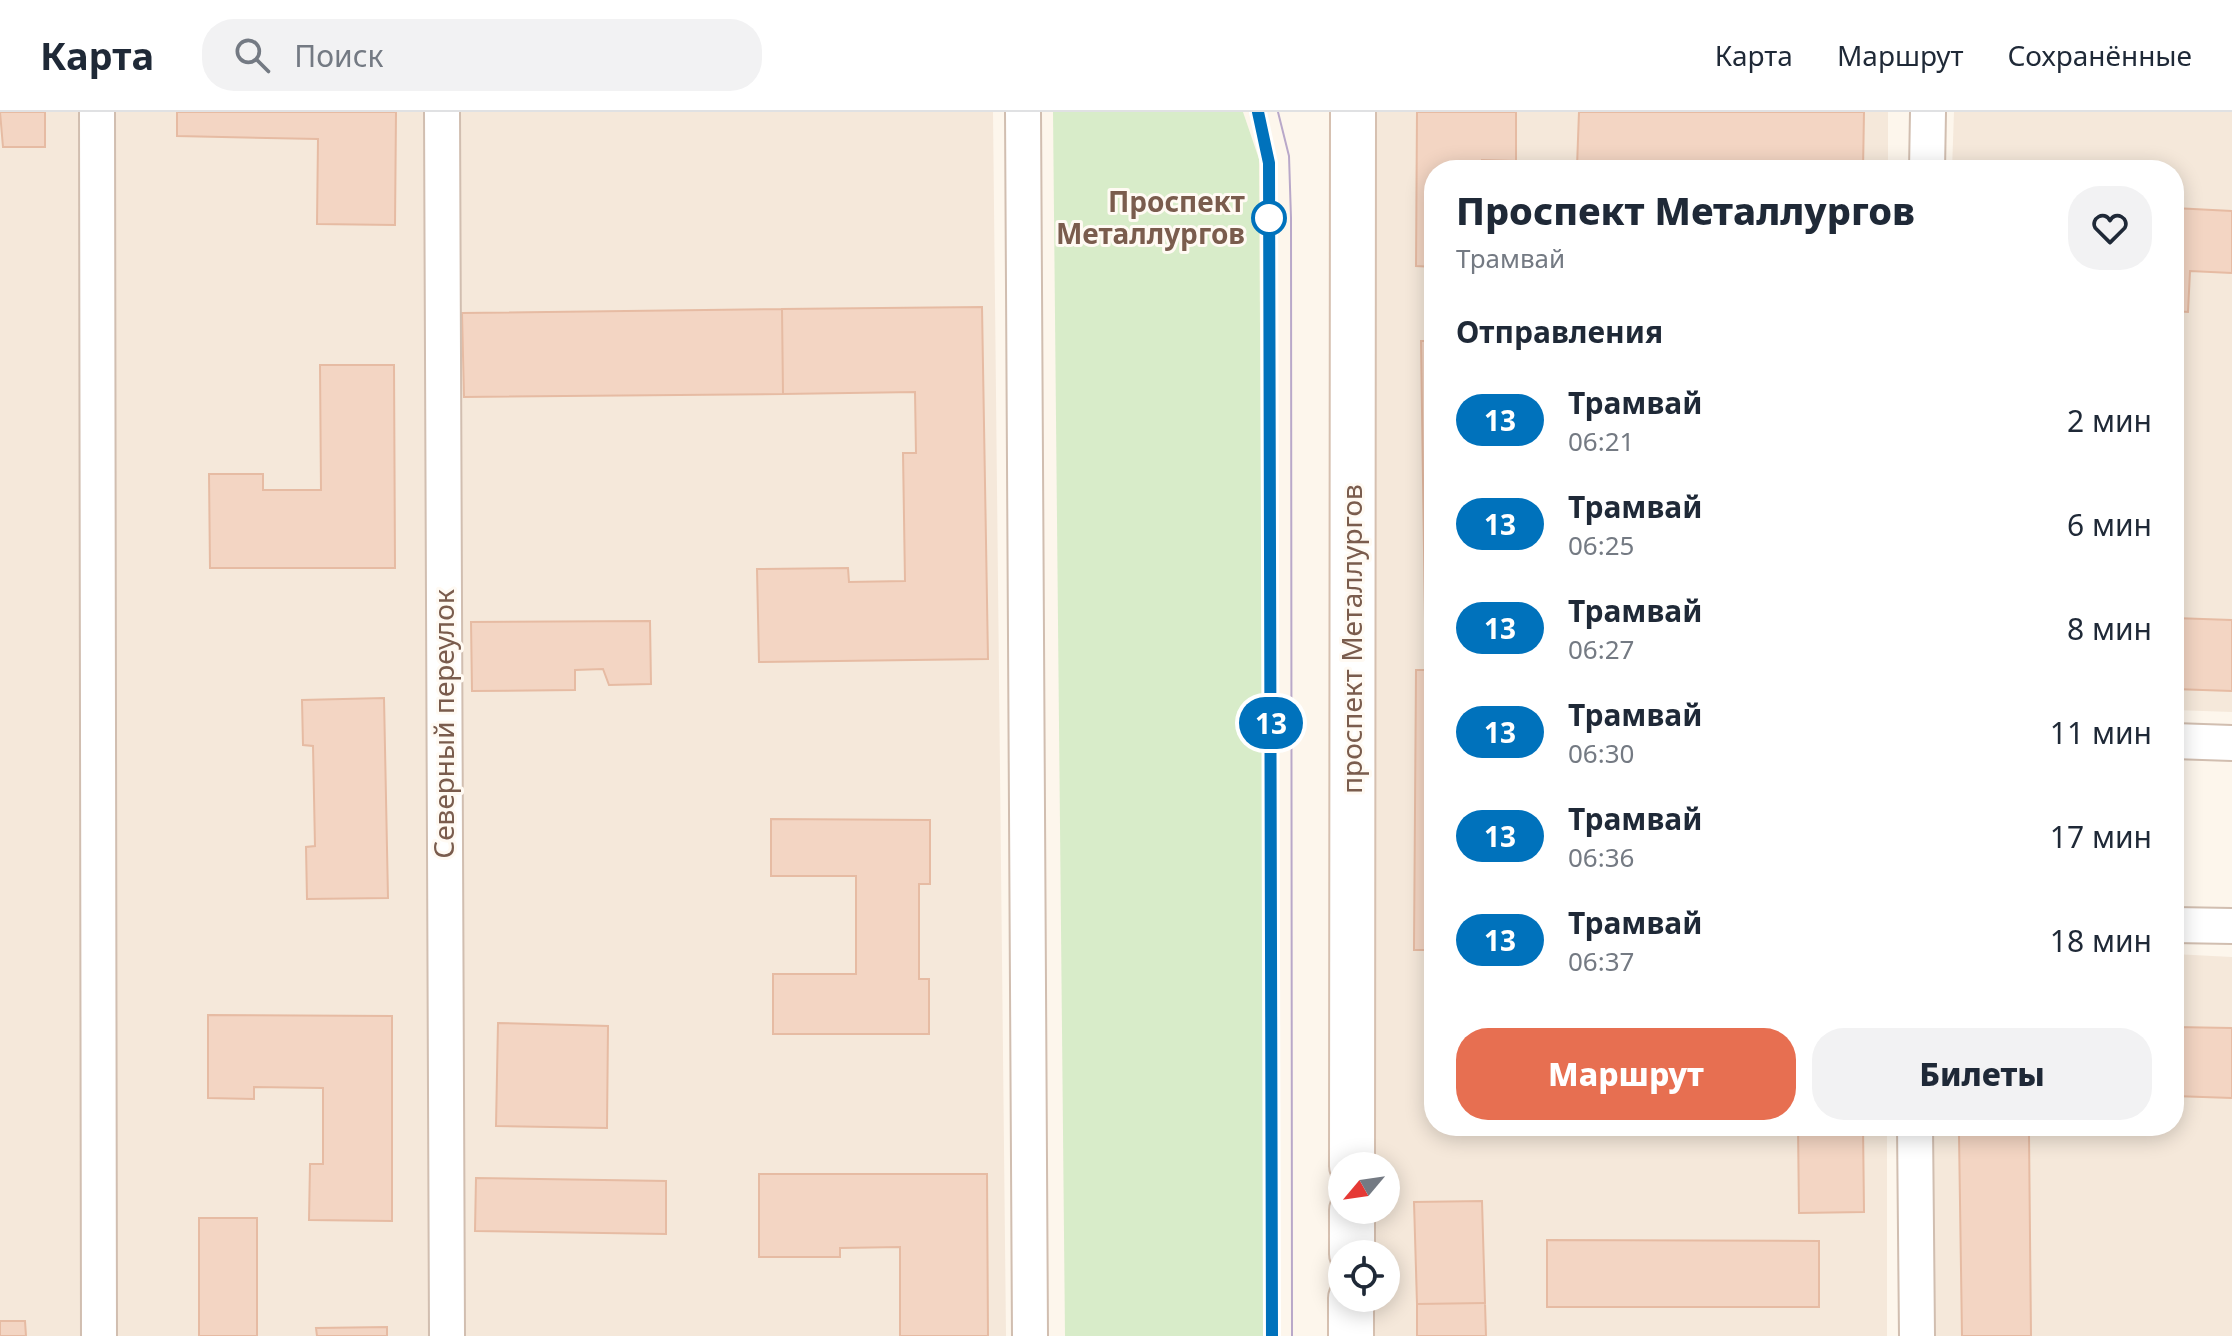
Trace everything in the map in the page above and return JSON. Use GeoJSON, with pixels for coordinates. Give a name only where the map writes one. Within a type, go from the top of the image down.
{"type":"FeatureCollection","features":[{"type":"Feature","properties":{"kind":"main road","name":"проспект Металлургов"},"geometry":{"type":"LineString","coordinates":[[1352,1152],[1353,112]]}},
{"type":"Feature","properties":{"kind":"main road"},"geometry":{"type":"LineString","coordinates":[[1351,1312],[1351,1336]]}},
{"type":"Feature","properties":{"kind":"street"},"geometry":{"type":"LineString","coordinates":[[97,112],[99,1336]]}},
{"type":"Feature","properties":{"kind":"street","name":"Северный переулок"},"geometry":{"type":"LineString","coordinates":[[442,112],[447,1336]]}},
{"type":"Feature","properties":{"kind":"street"},"geometry":{"type":"LineString","coordinates":[[1023,112],[1030,1336]]}},
{"type":"Feature","properties":{"kind":"street"},"geometry":{"type":"LineString","coordinates":[[1927,160],[1928,112]]}},
{"type":"Feature","properties":{"kind":"street"},"geometry":{"type":"LineString","coordinates":[[2184,741],[2232,743]]}},
{"type":"Feature","properties":{"kind":"street"},"geometry":{"type":"LineString","coordinates":[[2184,925],[2232,926]]}},
{"type":"Feature","properties":{"kind":"street"},"geometry":{"type":"LineString","coordinates":[[1915,1136],[1917,1336]]}},
{"type":"Feature","properties":{"kind":"shaded area"},"geometry":{"type":"Polygon","coordinates":[[[0,112],[993,112],[1006,1336],[0,1336],[0,112]]]}},
{"type":"Feature","properties":{"kind":"shaded area"},"geometry":{"type":"Polygon","coordinates":[[[1369,112],[1888,112],[1888,160],[1424,160],[1424,1136],[1887,1136],[1887,1336],[1374,1336],[1374,1312],[1400,1312],[1400,1240],[1374,1240],[1374,1224],[1400,1224],[1400,1152],[1373,1152],[1369,112]]]}},
{"type":"Feature","properties":{"kind":"shaded area"},"geometry":{"type":"Polygon","coordinates":[[[1954,112],[2232,112],[2232,712],[2184,710],[2184,160],[1952,160],[1954,112]]]}},
{"type":"Feature","properties":{"kind":"shaded area"},"geometry":{"type":"Polygon","coordinates":[[[2184,955],[2232,957],[2232,1336],[1932,1336],[1930,1136],[2184,1136],[2184,955]]]}},
{"type":"Feature","properties":{"kind":"green space"},"geometry":{"type":"Polygon","coordinates":[[[1053,112],[1243,112],[1259,159],[1266,1336],[1065,1336],[1053,112]]]}},
{"type":"Feature","properties":{"kind":"building"},"geometry":{"type":"Polygon","coordinates":[[[0,112],[45,112],[45,147],[3,147],[0,112]]]}},
{"type":"Feature","properties":{"kind":"building"},"geometry":{"type":"Polygon","coordinates":[[[177,112],[396,112],[395,225],[317,224],[318,139],[177,136],[177,112]]]}},
{"type":"Feature","properties":{"kind":"building"},"geometry":{"type":"Polygon","coordinates":[[[1417,112],[1516,112],[1516,160],[1424,160],[1424,266],[1416,266],[1417,112]]]}},
{"type":"Feature","properties":{"kind":"building"},"geometry":{"type":"Polygon","coordinates":[[[1579,112],[1864,112],[1863,160],[1577,160],[1579,112]]]}},
{"type":"Feature","properties":{"kind":"building"},"geometry":{"type":"Polygon","coordinates":[[[2184,209],[2232,211],[2232,273],[2190,271],[2188,312],[2184,312],[2184,209]]]}},
{"type":"Feature","properties":{"kind":"building"},"geometry":{"type":"Polygon","coordinates":[[[982,307],[988,659],[759,662],[757,569],[848,568],[849,582],[905,581],[903,453],[916,453],[915,392],[783,394],[782,309],[982,307]]]}},
{"type":"Feature","properties":{"kind":"building"},"geometry":{"type":"Polygon","coordinates":[[[782,309],[783,394],[464,397],[462,313],[782,309]]]}},
{"type":"Feature","properties":{"kind":"building"},"geometry":{"type":"Polygon","coordinates":[[[1421,341],[1424,341],[1424,550],[1421,341]]]}},
{"type":"Feature","properties":{"kind":"building"},"geometry":{"type":"Polygon","coordinates":[[[320,365],[394,365],[395,568],[210,568],[209,474],[263,474],[263,490],[321,490],[320,365]]]}},
{"type":"Feature","properties":{"kind":"building"},"geometry":{"type":"Polygon","coordinates":[[[2184,618],[2232,620],[2232,691],[2184,689],[2184,618]]]}},
{"type":"Feature","properties":{"kind":"building"},"geometry":{"type":"Polygon","coordinates":[[[650,621],[651,684],[609,685],[603,669],[575,670],[575,690],[472,691],[471,622],[650,621]]]}},
{"type":"Feature","properties":{"kind":"building"},"geometry":{"type":"Polygon","coordinates":[[[1416,670],[1424,670],[1424,950],[1414,950],[1416,670]]]}},
{"type":"Feature","properties":{"kind":"building"},"geometry":{"type":"Polygon","coordinates":[[[384,698],[388,898],[307,899],[306,847],[315,846],[313,746],[303,745],[302,700],[384,698]]]}},
{"type":"Feature","properties":{"kind":"building"},"geometry":{"type":"Polygon","coordinates":[[[771,819],[930,820],[930,884],[919,884],[919,979],[929,979],[929,1034],[773,1034],[773,974],[856,974],[856,876],[771,876],[771,819]]]}},
{"type":"Feature","properties":{"kind":"building"},"geometry":{"type":"Polygon","coordinates":[[[208,1015],[392,1016],[392,1221],[309,1220],[310,1164],[323,1164],[323,1088],[254,1087],[254,1099],[208,1098],[208,1015]]]}},
{"type":"Feature","properties":{"kind":"building"},"geometry":{"type":"Polygon","coordinates":[[[498,1023],[608,1026],[607,1128],[496,1126],[498,1023]]]}},
{"type":"Feature","properties":{"kind":"building"},"geometry":{"type":"Polygon","coordinates":[[[2184,1027],[2232,1028],[2232,1098],[2184,1096],[2184,1027]]]}},
{"type":"Feature","properties":{"kind":"building"},"geometry":{"type":"Polygon","coordinates":[[[1798,1136],[1863,1136],[1864,1212],[1799,1213],[1798,1136]]]}},
{"type":"Feature","properties":{"kind":"building"},"geometry":{"type":"Polygon","coordinates":[[[1959,1136],[2029,1136],[2031,1336],[1962,1336],[1959,1136]]]}},
{"type":"Feature","properties":{"kind":"building"},"geometry":{"type":"Polygon","coordinates":[[[759,1174],[987,1174],[988,1336],[900,1336],[900,1247],[840,1248],[840,1257],[759,1257],[759,1174]]]}},
{"type":"Feature","properties":{"kind":"building"},"geometry":{"type":"Polygon","coordinates":[[[476,1178],[666,1181],[666,1234],[475,1231],[476,1178]]]}},
{"type":"Feature","properties":{"kind":"building"},"geometry":{"type":"Polygon","coordinates":[[[1482,1201],[1485,1303],[1417,1304],[1414,1202],[1482,1201]]]}},
{"type":"Feature","properties":{"kind":"building"},"geometry":{"type":"Polygon","coordinates":[[[199,1218],[257,1218],[257,1336],[199,1336],[199,1218]]]}},
{"type":"Feature","properties":{"kind":"building"},"geometry":{"type":"Polygon","coordinates":[[[1547,1240],[1819,1241],[1819,1307],[1547,1307],[1547,1240]]]}},
{"type":"Feature","properties":{"kind":"building"},"geometry":{"type":"Polygon","coordinates":[[[1485,1303],[1486,1336],[1417,1336],[1417,1304],[1485,1303]]]}},
{"type":"Feature","properties":{"kind":"building"},"geometry":{"type":"Polygon","coordinates":[[[0,1321],[25,1321],[26,1336],[0,1336],[0,1321]]]}},
{"type":"Feature","properties":{"kind":"building"},"geometry":{"type":"Polygon","coordinates":[[[387,1327],[387,1336],[317,1336],[316,1328],[387,1327]]]}},
{"type":"Feature","properties":{"kind":"tram line"},"geometry":{"type":"LineString","coordinates":[[1258,112],[1269,163],[1272,1336]]}},
{"type":"Feature","properties":{"kind":"tram line","name":"13"},"geometry":{"type":"LineString","coordinates":[[1258,112],[1269,163],[1272,1336]]}},
{"type":"Feature","properties":{"kind":"tram line"},"geometry":{"type":"LineString","coordinates":[[1278,112],[1289,156],[1291,218],[1292,1336]]}},
{"type":"Feature","properties":{"kind":"place","name":"Проспект Металлургов"},"geometry":{"type":"Point","coordinates":[1269,218]}}]}
